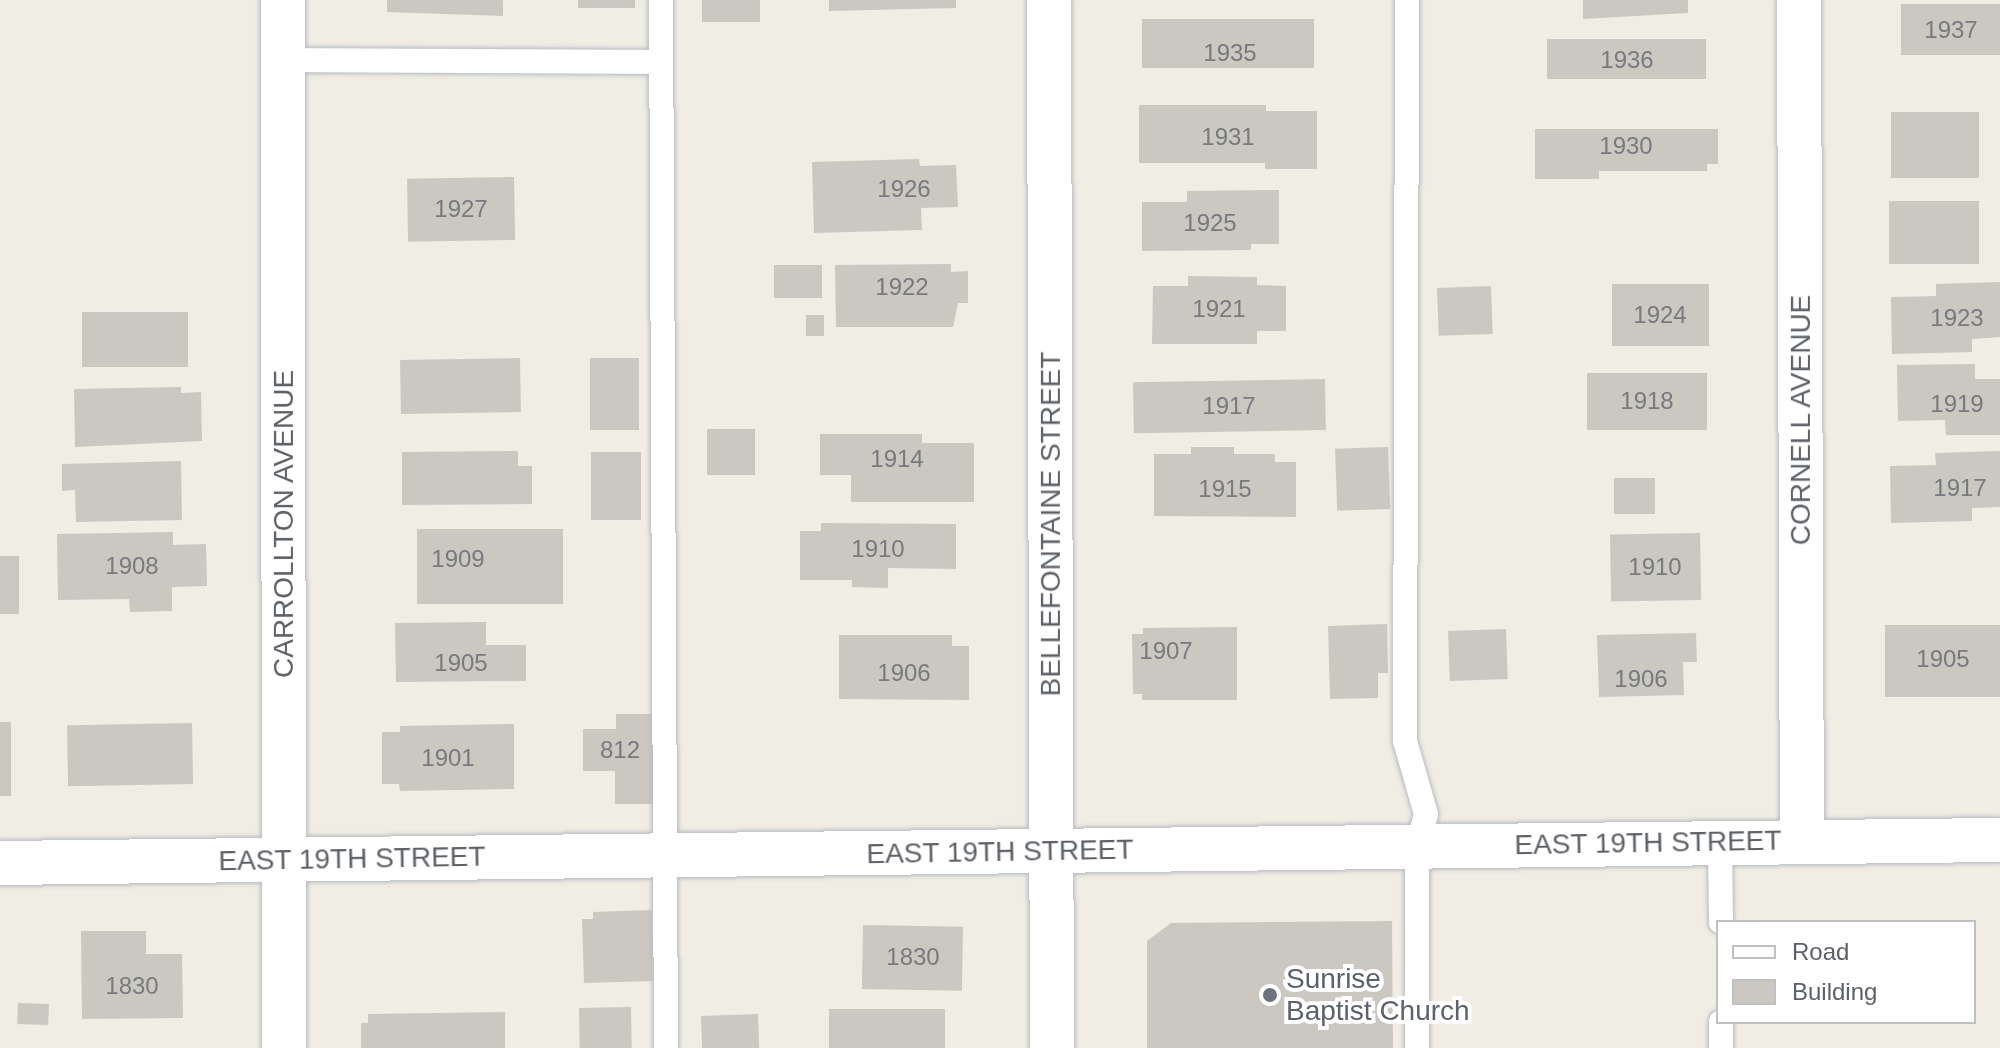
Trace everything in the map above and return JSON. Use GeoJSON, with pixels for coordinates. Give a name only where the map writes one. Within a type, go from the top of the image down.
{"type":"FeatureCollection","features":[{"type":"Feature","properties":{"kind":"street","name":"CARROLLTON AVENUE"},"geometry":{"type":"LineString","coordinates":[[283,0],[284,1048]]}},
{"type":"Feature","properties":{"kind":"street","name":"BELLEFONTAINE STREET"},"geometry":{"type":"LineString","coordinates":[[1049,0],[1052,1048]]}},
{"type":"Feature","properties":{"kind":"street","name":"CORNELL AVENUE"},"geometry":{"type":"LineString","coordinates":[[1799,0],[1802,840]]}},
{"type":"Feature","properties":{"kind":"street","name":"EAST 19TH STREET"},"geometry":{"type":"LineString","coordinates":[[0,863],[2000,840]]}},
{"type":"Feature","properties":{"kind":"lane"},"geometry":{"type":"LineString","coordinates":[[661,0],[666,1048]]}},
{"type":"Feature","properties":{"kind":"lane"},"geometry":{"type":"LineString","coordinates":[[1407,0],[1405,741],[1426,814],[1417,847],[1417,1048]]}},
{"type":"Feature","properties":{"kind":"lane"},"geometry":{"type":"LineString","coordinates":[[283,60],[661,62]]}},
{"type":"Feature","properties":{"kind":"lane"},"geometry":{"type":"LineString","coordinates":[[1720,842],[1721,920]]}},
{"type":"Feature","properties":{"kind":"lane"},"geometry":{"type":"LineString","coordinates":[[1721,1024],[1721,1048]]}},
{"type":"Feature","properties":{"kind":"building"},"geometry":{"type":"Polygon","coordinates":[[[387,0],[503,0],[503,16],[387,12],[387,0]]]}},
{"type":"Feature","properties":{"kind":"building"},"geometry":{"type":"Polygon","coordinates":[[[578,0],[635,0],[635,8],[578,8],[578,0]]]}},
{"type":"Feature","properties":{"kind":"building"},"geometry":{"type":"Polygon","coordinates":[[[702,0],[760,0],[760,22],[702,22],[702,0]]]}},
{"type":"Feature","properties":{"kind":"building"},"geometry":{"type":"Polygon","coordinates":[[[829,0],[956,0],[956,8],[829,11],[829,0]]]}},
{"type":"Feature","properties":{"kind":"building"},"geometry":{"type":"Polygon","coordinates":[[[1583,0],[1688,0],[1688,13],[1583,19],[1583,0]]]}},
{"type":"Feature","properties":{"kind":"building"},"geometry":{"type":"Polygon","coordinates":[[[1901,4],[2000,4],[2000,55],[1901,55],[1901,4]]]}},
{"type":"Feature","properties":{"kind":"building"},"geometry":{"type":"Polygon","coordinates":[[[1142,19],[1314,19],[1314,68],[1142,68],[1142,19]]]}},
{"type":"Feature","properties":{"kind":"building"},"geometry":{"type":"Polygon","coordinates":[[[1547,39],[1706,39],[1706,79],[1547,79],[1547,39]]]}},
{"type":"Feature","properties":{"kind":"building"},"geometry":{"type":"Polygon","coordinates":[[[1139,105],[1266,105],[1266,111],[1317,111],[1317,169],[1265,169],[1265,163],[1139,163],[1139,105]]]}},
{"type":"Feature","properties":{"kind":"building"},"geometry":{"type":"Polygon","coordinates":[[[1891,112],[1979,112],[1979,178],[1891,178],[1891,112]]]}},
{"type":"Feature","properties":{"kind":"building"},"geometry":{"type":"Polygon","coordinates":[[[1535,129],[1718,129],[1718,164],[1707,164],[1707,171],[1599,171],[1599,179],[1535,179],[1535,129]]]}},
{"type":"Feature","properties":{"kind":"building"},"geometry":{"type":"Polygon","coordinates":[[[919,159],[920,166],[956,165],[958,207],[921,208],[922,230],[814,233],[812,162],[919,159]]]}},
{"type":"Feature","properties":{"kind":"building"},"geometry":{"type":"Polygon","coordinates":[[[514,177],[515,240],[408,242],[407,179],[514,177]]]}},
{"type":"Feature","properties":{"kind":"building"},"geometry":{"type":"Polygon","coordinates":[[[1279,190],[1279,244],[1251,244],[1251,250],[1142,251],[1142,202],[1187,202],[1187,191],[1279,190]]]}},
{"type":"Feature","properties":{"kind":"building"},"geometry":{"type":"Polygon","coordinates":[[[1889,201],[1979,201],[1979,264],[1889,264],[1889,201]]]}},
{"type":"Feature","properties":{"kind":"building"},"geometry":{"type":"Polygon","coordinates":[[[951,264],[951,272],[968,271],[968,303],[958,303],[953,327],[836,327],[835,265],[951,264]]]}},
{"type":"Feature","properties":{"kind":"building"},"geometry":{"type":"Polygon","coordinates":[[[774,265],[822,265],[822,298],[774,298],[774,265]]]}},
{"type":"Feature","properties":{"kind":"building"},"geometry":{"type":"Polygon","coordinates":[[[1188,276],[1257,277],[1257,285],[1286,286],[1286,331],[1257,331],[1257,344],[1152,344],[1153,286],[1188,286],[1188,276]]]}},
{"type":"Feature","properties":{"kind":"building"},"geometry":{"type":"Polygon","coordinates":[[[2000,282],[2000,337],[1972,339],[1972,352],[1892,354],[1891,297],[1936,296],[1936,284],[2000,282]]]}},
{"type":"Feature","properties":{"kind":"building"},"geometry":{"type":"Polygon","coordinates":[[[1612,284],[1709,284],[1709,346],[1612,346],[1612,284]]]}},
{"type":"Feature","properties":{"kind":"building"},"geometry":{"type":"Polygon","coordinates":[[[1491,286],[1493,334],[1439,336],[1437,288],[1491,286]]]}},
{"type":"Feature","properties":{"kind":"building"},"geometry":{"type":"Polygon","coordinates":[[[82,312],[188,312],[188,367],[82,367],[82,312]]]}},
{"type":"Feature","properties":{"kind":"building"},"geometry":{"type":"Polygon","coordinates":[[[806,315],[824,315],[824,336],[806,336],[806,315]]]}},
{"type":"Feature","properties":{"kind":"building"},"geometry":{"type":"Polygon","coordinates":[[[520,358],[521,412],[401,414],[400,360],[520,358]]]}},
{"type":"Feature","properties":{"kind":"building"},"geometry":{"type":"Polygon","coordinates":[[[590,358],[639,358],[639,430],[590,430],[590,358]]]}},
{"type":"Feature","properties":{"kind":"building"},"geometry":{"type":"Polygon","coordinates":[[[1975,364],[1975,379],[2000,379],[2000,435],[1946,435],[1945,420],[1898,421],[1897,365],[1975,364]]]}},
{"type":"Feature","properties":{"kind":"building"},"geometry":{"type":"Polygon","coordinates":[[[1587,373],[1707,373],[1707,430],[1587,430],[1587,373]]]}},
{"type":"Feature","properties":{"kind":"building"},"geometry":{"type":"Polygon","coordinates":[[[1325,379],[1326,430],[1134,433],[1133,382],[1325,379]]]}},
{"type":"Feature","properties":{"kind":"building"},"geometry":{"type":"Polygon","coordinates":[[[181,387],[181,393],[201,392],[202,441],[75,447],[74,389],[181,387]]]}},
{"type":"Feature","properties":{"kind":"building"},"geometry":{"type":"Polygon","coordinates":[[[707,429],[755,429],[755,475],[707,475],[707,429]]]}},
{"type":"Feature","properties":{"kind":"building"},"geometry":{"type":"Polygon","coordinates":[[[820,434],[922,434],[922,443],[974,443],[974,502],[851,502],[851,475],[820,475],[820,434]]]}},
{"type":"Feature","properties":{"kind":"building"},"geometry":{"type":"Polygon","coordinates":[[[1191,447],[1234,447],[1234,454],[1275,454],[1275,462],[1296,462],[1296,517],[1154,516],[1154,454],[1191,454],[1191,447]]]}},
{"type":"Feature","properties":{"kind":"building"},"geometry":{"type":"Polygon","coordinates":[[[1388,447],[1390,509],[1337,511],[1335,449],[1388,447]]]}},
{"type":"Feature","properties":{"kind":"building"},"geometry":{"type":"Polygon","coordinates":[[[518,451],[518,466],[532,466],[532,504],[402,505],[402,452],[518,451]]]}},
{"type":"Feature","properties":{"kind":"building"},"geometry":{"type":"Polygon","coordinates":[[[2000,451],[2000,507],[1972,508],[1972,521],[1891,523],[1890,466],[1936,465],[1935,453],[2000,451]]]}},
{"type":"Feature","properties":{"kind":"building"},"geometry":{"type":"Polygon","coordinates":[[[591,452],[641,452],[641,520],[591,520],[591,452]]]}},
{"type":"Feature","properties":{"kind":"building"},"geometry":{"type":"Polygon","coordinates":[[[181,461],[182,520],[76,522],[75,490],[62,491],[62,464],[181,461]]]}},
{"type":"Feature","properties":{"kind":"building"},"geometry":{"type":"Polygon","coordinates":[[[1614,478],[1655,478],[1655,514],[1614,514],[1614,478]]]}},
{"type":"Feature","properties":{"kind":"building"},"geometry":{"type":"Polygon","coordinates":[[[821,523],[956,524],[956,569],[888,568],[888,588],[852,587],[852,580],[800,580],[800,531],[821,531],[821,523]]]}},
{"type":"Feature","properties":{"kind":"building"},"geometry":{"type":"Polygon","coordinates":[[[417,529],[563,529],[563,604],[417,604],[417,529]]]}},
{"type":"Feature","properties":{"kind":"building"},"geometry":{"type":"Polygon","coordinates":[[[173,532],[173,545],[206,544],[207,586],[172,587],[172,611],[130,612],[129,599],[58,600],[57,534],[173,532]]]}},
{"type":"Feature","properties":{"kind":"building"},"geometry":{"type":"Polygon","coordinates":[[[1700,533],[1701,600],[1611,602],[1610,535],[1700,533]]]}},
{"type":"Feature","properties":{"kind":"building"},"geometry":{"type":"Polygon","coordinates":[[[0,556],[19,556],[19,614],[0,614],[0,556]]]}},
{"type":"Feature","properties":{"kind":"building"},"geometry":{"type":"Polygon","coordinates":[[[486,622],[486,645],[526,645],[526,681],[396,682],[395,623],[486,622]]]}},
{"type":"Feature","properties":{"kind":"building"},"geometry":{"type":"Polygon","coordinates":[[[1387,624],[1388,673],[1378,673],[1378,698],[1330,699],[1328,626],[1387,624]]]}},
{"type":"Feature","properties":{"kind":"building"},"geometry":{"type":"Polygon","coordinates":[[[1885,625],[2000,625],[2000,697],[1885,697],[1885,625]]]}},
{"type":"Feature","properties":{"kind":"building"},"geometry":{"type":"Polygon","coordinates":[[[1237,627],[1237,700],[1142,700],[1142,694],[1133,694],[1132,634],[1143,634],[1143,628],[1237,627]]]}},
{"type":"Feature","properties":{"kind":"building"},"geometry":{"type":"Polygon","coordinates":[[[1506,629],[1508,679],[1450,681],[1448,631],[1506,629]]]}},
{"type":"Feature","properties":{"kind":"building"},"geometry":{"type":"Polygon","coordinates":[[[1696,633],[1697,662],[1683,662],[1684,695],[1599,697],[1597,635],[1696,633]]]}},
{"type":"Feature","properties":{"kind":"building"},"geometry":{"type":"Polygon","coordinates":[[[839,635],[952,635],[952,646],[969,646],[969,700],[839,699],[839,635]]]}},
{"type":"Feature","properties":{"kind":"building"},"geometry":{"type":"Polygon","coordinates":[[[616,714],[658,714],[658,804],[615,804],[615,771],[583,771],[583,729],[616,729],[616,714]]]}},
{"type":"Feature","properties":{"kind":"building"},"geometry":{"type":"Polygon","coordinates":[[[0,722],[11,722],[11,796],[0,796],[0,722]]]}},
{"type":"Feature","properties":{"kind":"building"},"geometry":{"type":"Polygon","coordinates":[[[192,723],[193,784],[68,786],[67,725],[192,723]]]}},
{"type":"Feature","properties":{"kind":"building"},"geometry":{"type":"Polygon","coordinates":[[[514,724],[514,789],[400,791],[399,784],[382,784],[382,732],[400,732],[400,726],[514,724]]]}},
{"type":"Feature","properties":{"kind":"building"},"geometry":{"type":"Polygon","coordinates":[[[652,910],[653,981],[584,983],[582,919],[593,919],[593,912],[652,910]]]}},
{"type":"Feature","properties":{"kind":"building","name":"Sunrise Baptist Church"},"geometry":{"type":"Polygon","coordinates":[[[1392,921],[1393,1048],[1147,1048],[1147,941],[1171,923],[1392,921]]]}},
{"type":"Feature","properties":{"kind":"building"},"geometry":{"type":"Polygon","coordinates":[[[863,925],[963,927],[962,991],[862,989],[863,925]]]}},
{"type":"Feature","properties":{"kind":"building"},"geometry":{"type":"Polygon","coordinates":[[[81,931],[146,931],[146,954],[182,954],[183,1018],[82,1019],[81,931]]]}},
{"type":"Feature","properties":{"kind":"building"},"geometry":{"type":"Polygon","coordinates":[[[18,1003],[49,1004],[48,1025],[17,1024],[18,1003]]]}},
{"type":"Feature","properties":{"kind":"building"},"geometry":{"type":"Polygon","coordinates":[[[631,1007],[632,1048],[580,1048],[579,1008],[631,1007]]]}},
{"type":"Feature","properties":{"kind":"building"},"geometry":{"type":"Polygon","coordinates":[[[829,1009],[945,1009],[945,1048],[829,1048],[829,1009]]]}},
{"type":"Feature","properties":{"kind":"building"},"geometry":{"type":"Polygon","coordinates":[[[505,1012],[505,1048],[361,1048],[361,1023],[368,1023],[368,1014],[505,1012]]]}},
{"type":"Feature","properties":{"kind":"building"},"geometry":{"type":"Polygon","coordinates":[[[758,1014],[759,1048],[702,1048],[701,1016],[758,1014]]]}},
{"type":"Feature","properties":{"kind":"place","name":"Sunrise Baptist Church"},"geometry":{"type":"Point","coordinates":[1270,995]}}]}
